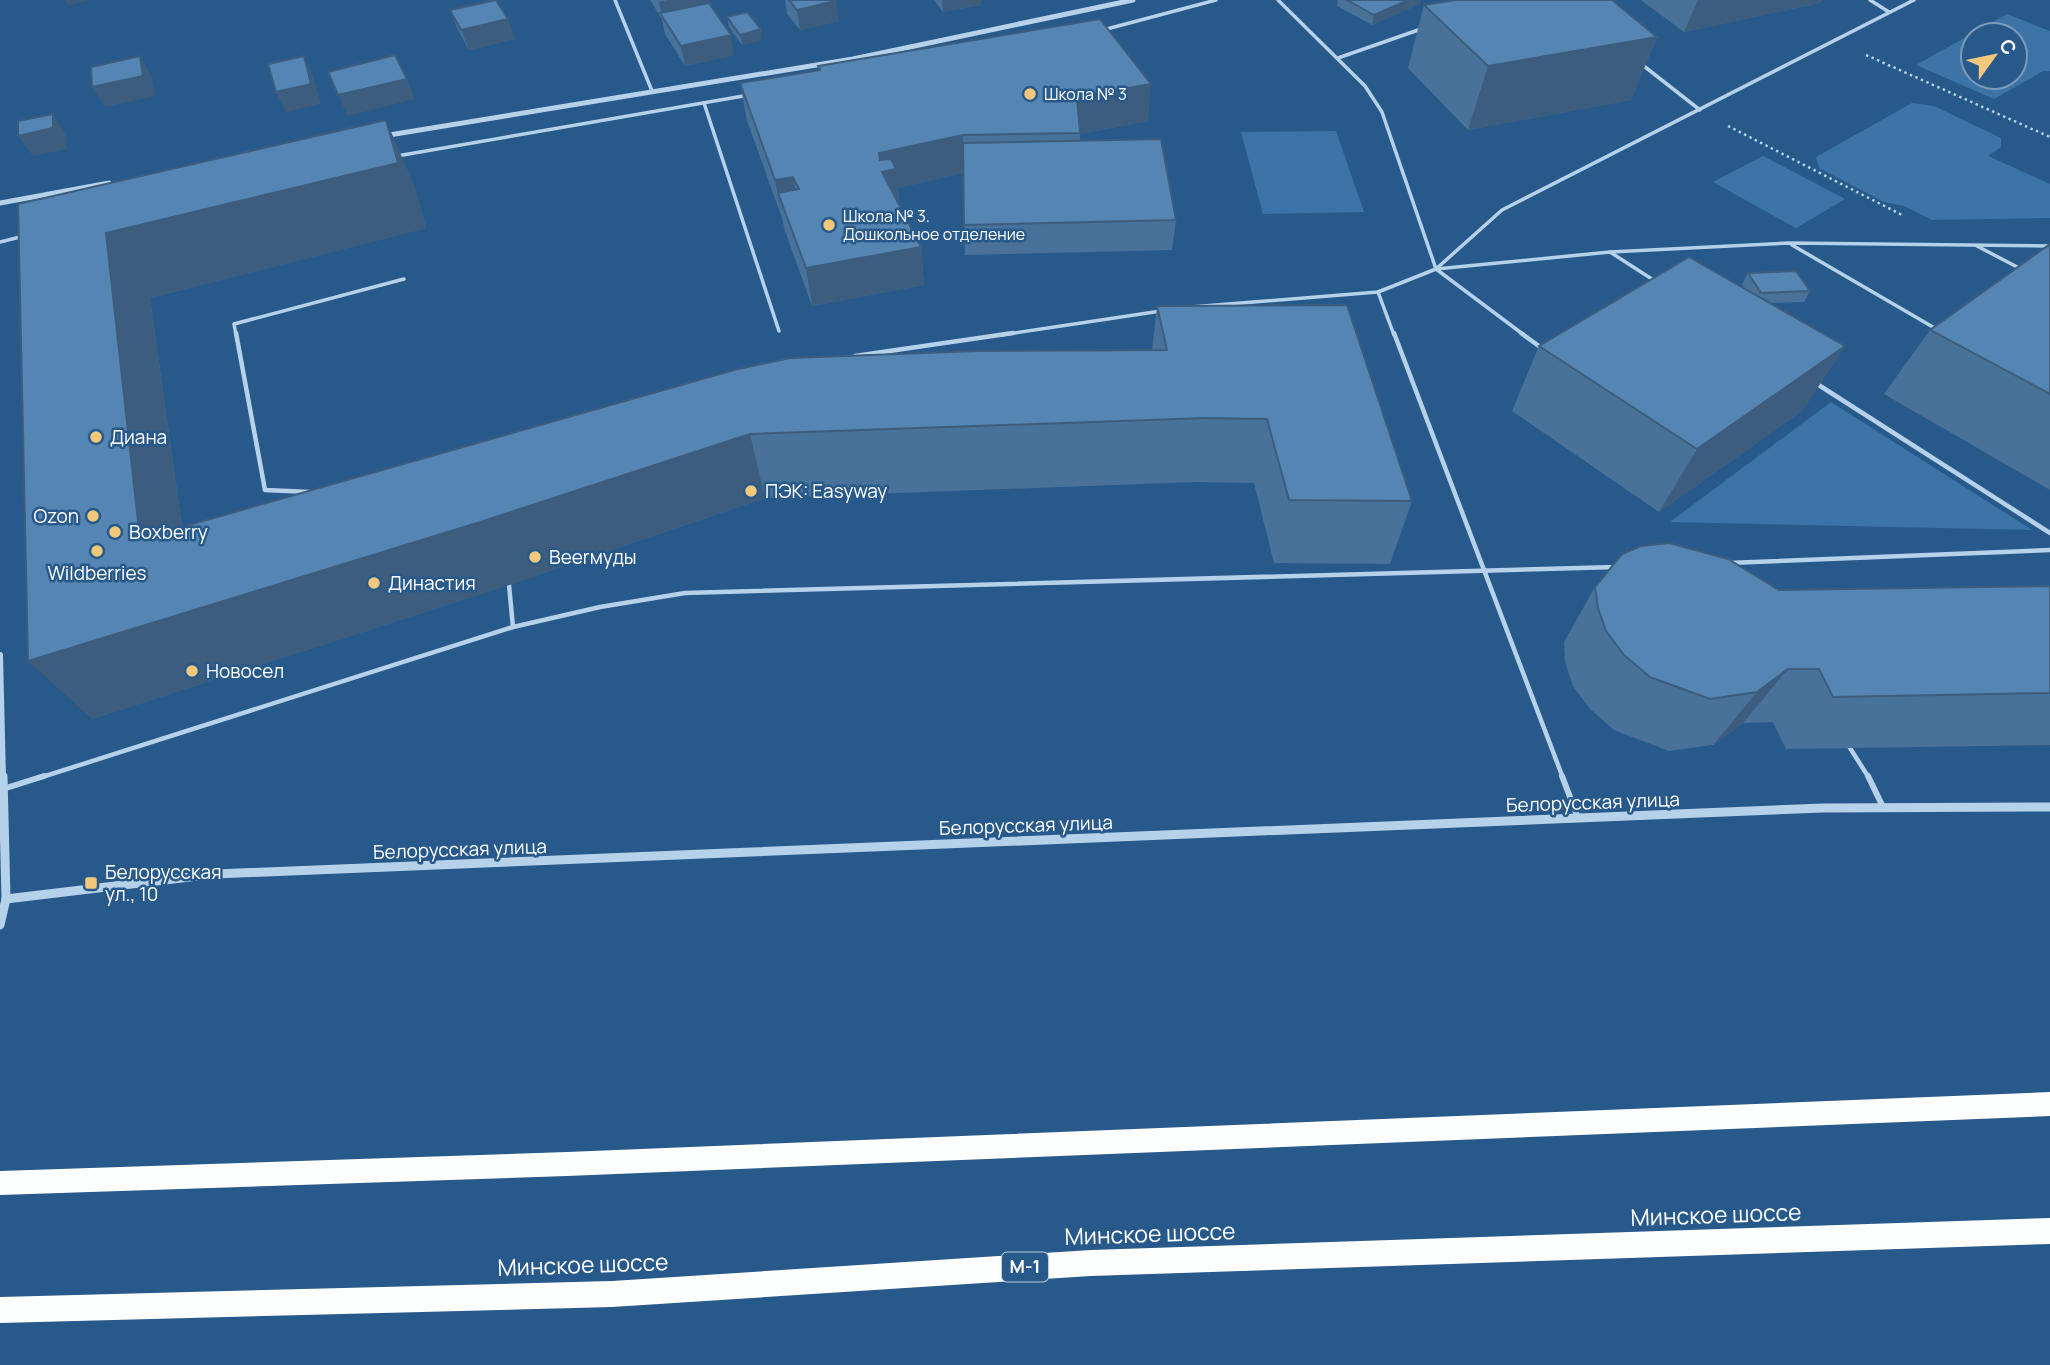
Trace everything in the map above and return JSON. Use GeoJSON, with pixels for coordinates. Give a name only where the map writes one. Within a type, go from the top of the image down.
{"type":"FeatureCollection","features":[{"type":"Feature","properties":{"kind":"highway"},"geometry":{"type":"LineString","coordinates":[[0,1183],[567,1164],[2050,1104]]}},
{"type":"Feature","properties":{"kind":"highway","name":"Минское шоссе"},"geometry":{"type":"LineString","coordinates":[[0,1310],[612,1294],[1091,1263],[2050,1231]]}},
{"type":"Feature","properties":{"kind":"street"},"geometry":{"type":"LineString","coordinates":[[380,137],[787,71],[1012,30],[1133,0]]}},
{"type":"Feature","properties":{"kind":"street"},"geometry":{"type":"LineString","coordinates":[[0,203],[119,181]]}},
{"type":"Feature","properties":{"kind":"street"},"geometry":{"type":"LineString","coordinates":[[0,654],[6,899],[0,925]]}},
{"type":"Feature","properties":{"kind":"street","name":"Белорусская улица"},"geometry":{"type":"LineString","coordinates":[[6,899],[215,874],[1578,818],[1883,807],[2050,807]]}},
{"type":"Feature","properties":{"kind":"lane"},"geometry":{"type":"LineString","coordinates":[[615,0],[652,91]]}},
{"type":"Feature","properties":{"kind":"lane"},"geometry":{"type":"LineString","coordinates":[[1101,30],[1216,0]]}},
{"type":"Feature","properties":{"kind":"lane"},"geometry":{"type":"LineString","coordinates":[[1278,0],[1365,86],[1382,112],[1436,269],[1548,353]]}},
{"type":"Feature","properties":{"kind":"lane"},"geometry":{"type":"LineString","coordinates":[[1870,0],[1889,12]]}},
{"type":"Feature","properties":{"kind":"lane"},"geometry":{"type":"LineString","coordinates":[[1436,269],[1502,210],[1914,0]]}},
{"type":"Feature","properties":{"kind":"lane"},"geometry":{"type":"LineString","coordinates":[[1338,58],[1430,26]]}},
{"type":"Feature","properties":{"kind":"lane"},"geometry":{"type":"LineString","coordinates":[[1636,59],[1700,110]]}},
{"type":"Feature","properties":{"kind":"lane"},"geometry":{"type":"LineString","coordinates":[[396,156],[757,94]]}},
{"type":"Feature","properties":{"kind":"lane"},"geometry":{"type":"LineString","coordinates":[[704,103],[779,331]]}},
{"type":"Feature","properties":{"kind":"lane"},"geometry":{"type":"LineString","coordinates":[[0,242],[27,236]]}},
{"type":"Feature","properties":{"kind":"lane"},"geometry":{"type":"LineString","coordinates":[[1790,243],[1941,332]]}},
{"type":"Feature","properties":{"kind":"lane"},"geometry":{"type":"LineString","coordinates":[[1189,307],[1378,292],[1436,269],[1610,253],[1790,243],[2050,246]]}},
{"type":"Feature","properties":{"kind":"lane"},"geometry":{"type":"LineString","coordinates":[[1975,244],[2028,274]]}},
{"type":"Feature","properties":{"kind":"lane"},"geometry":{"type":"LineString","coordinates":[[1610,253],[1668,289]]}},
{"type":"Feature","properties":{"kind":"lane"},"geometry":{"type":"LineString","coordinates":[[323,493],[265,491],[234,324],[404,279]]}},
{"type":"Feature","properties":{"kind":"lane"},"geometry":{"type":"LineString","coordinates":[[1378,292],[1578,818]]}},
{"type":"Feature","properties":{"kind":"lane"},"geometry":{"type":"LineString","coordinates":[[847,357],[1175,309]]}},
{"type":"Feature","properties":{"kind":"lane"},"geometry":{"type":"LineString","coordinates":[[1807,378],[2050,533]]}},
{"type":"Feature","properties":{"kind":"lane"},"geometry":{"type":"LineString","coordinates":[[1718,563],[2050,550]]}},
{"type":"Feature","properties":{"kind":"lane"},"geometry":{"type":"LineString","coordinates":[[2,789],[513,627],[600,607],[685,593],[1622,567]]}},
{"type":"Feature","properties":{"kind":"lane"},"geometry":{"type":"LineString","coordinates":[[509,585],[513,627]]}},
{"type":"Feature","properties":{"kind":"lane"},"geometry":{"type":"LineString","coordinates":[[1850,748],[1861,762],[1883,807]]}},
{"type":"Feature","properties":{"kind":"path"},"geometry":{"type":"LineString","coordinates":[[1833,40],[2050,137]]}},
{"type":"Feature","properties":{"kind":"path"},"geometry":{"type":"LineString","coordinates":[[1700,110],[1912,220],[1874,244]]}},
{"type":"Feature","properties":{"kind":"shaded area"},"geometry":{"type":"Polygon","coordinates":[[[2007,14],[2025,21],[1995,21],[2007,14]]]}},
{"type":"Feature","properties":{"kind":"shaded area"},"geometry":{"type":"Polygon","coordinates":[[[2029,23],[2050,31],[2050,71],[2043,71],[2029,79],[2029,23]]]}},
{"type":"Feature","properties":{"kind":"shaded area"},"geometry":{"type":"Polygon","coordinates":[[[1959,41],[1959,84],[1916,65],[1959,41]]]}},
{"type":"Feature","properties":{"kind":"shaded area"},"geometry":{"type":"Polygon","coordinates":[[[1976,91],[2008,91],[1994,99],[1976,91]]]}},
{"type":"Feature","properties":{"kind":"shaded area"},"geometry":{"type":"Polygon","coordinates":[[[1912,103],[1934,106],[2001,138],[2001,147],[1988,156],[2050,184],[2050,218],[1932,220],[1904,206],[1884,202],[1819,168],[1816,157],[1912,103]]]}},
{"type":"Feature","properties":{"kind":"shaded area"},"geometry":{"type":"Polygon","coordinates":[[[1336,131],[1364,212],[1263,214],[1241,132],[1336,131]]]}},
{"type":"Feature","properties":{"kind":"shaded area"},"geometry":{"type":"Polygon","coordinates":[[[1763,156],[1845,199],[1796,228],[1713,182],[1763,156]]]}},
{"type":"Feature","properties":{"kind":"shaded area"},"geometry":{"type":"Polygon","coordinates":[[[1831,402],[2032,530],[1670,522],[1831,402]]]}},
{"type":"Feature","properties":{"kind":"building"},"geometry":{"type":"Polygon","coordinates":[[[496,0],[508,19],[461,30],[450,10],[496,0]]]}},
{"type":"Feature","properties":{"kind":"building"},"geometry":{"type":"Polygon","coordinates":[[[789,0],[835,0],[836,1],[797,10],[789,0]]]}},
{"type":"Feature","properties":{"kind":"building"},"geometry":{"type":"Polygon","coordinates":[[[1347,0],[1408,0],[1374,15],[1347,0]]]}},
{"type":"Feature","properties":{"kind":"building"},"geometry":{"type":"Polygon","coordinates":[[[1456,0],[1612,0],[1657,37],[1488,66],[1424,5],[1456,0]]]}},
{"type":"Feature","properties":{"kind":"building"},"geometry":{"type":"Polygon","coordinates":[[[709,3],[731,35],[681,46],[660,13],[709,3]]]}},
{"type":"Feature","properties":{"kind":"building"},"geometry":{"type":"Polygon","coordinates":[[[747,12],[761,29],[740,35],[727,17],[747,12]]]}},
{"type":"Feature","properties":{"kind":"building"},"geometry":{"type":"Polygon","coordinates":[[[1100,19],[1151,84],[1077,97],[1080,133],[963,135],[879,153],[880,160],[891,159],[896,169],[882,172],[921,247],[806,268],[778,193],[799,189],[793,177],[775,180],[740,83],[820,70],[818,66],[1100,19]]]}},
{"type":"Feature","properties":{"kind":"building"},"geometry":{"type":"Polygon","coordinates":[[[395,55],[407,79],[338,95],[328,72],[395,55]]]}},
{"type":"Feature","properties":{"kind":"building"},"geometry":{"type":"Polygon","coordinates":[[[140,56],[143,76],[92,87],[91,67],[140,56]]]}},
{"type":"Feature","properties":{"kind":"building"},"geometry":{"type":"Polygon","coordinates":[[[304,56],[311,84],[276,92],[268,64],[304,56]]]}},
{"type":"Feature","properties":{"kind":"building"},"geometry":{"type":"Polygon","coordinates":[[[53,114],[53,128],[18,136],[18,121],[53,114]]]}},
{"type":"Feature","properties":{"kind":"building"},"geometry":{"type":"Polygon","coordinates":[[[386,120],[398,163],[106,233],[140,539],[734,370],[790,358],[978,351],[1167,350],[1157,306],[1347,305],[1412,501],[1289,500],[1267,419],[1205,418],[750,434],[477,523],[28,661],[18,204],[386,120]]]}},
{"type":"Feature","properties":{"kind":"building"},"geometry":{"type":"Polygon","coordinates":[[[1161,139],[1176,220],[964,225],[963,143],[1161,139]]]}},
{"type":"Feature","properties":{"kind":"building"},"geometry":{"type":"Polygon","coordinates":[[[2050,244],[2050,394],[1930,330],[2050,244]]]}},
{"type":"Feature","properties":{"kind":"building"},"geometry":{"type":"Polygon","coordinates":[[[1689,257],[1845,346],[1697,449],[1539,346],[1689,257]]]}},
{"type":"Feature","properties":{"kind":"building"},"geometry":{"type":"Polygon","coordinates":[[[1796,271],[1810,291],[1761,293],[1748,273],[1796,271]]]}},
{"type":"Feature","properties":{"kind":"building"},"geometry":{"type":"Polygon","coordinates":[[[1669,543],[1728,559],[1779,590],[2050,586],[2050,693],[1833,697],[1819,669],[1788,669],[1757,692],[1710,699],[1650,677],[1624,655],[1606,631],[1598,608],[1595,587],[1622,554],[1641,546],[1669,543]]]}},
{"type":"Feature","properties":{"kind":"place","name":"Школа № 3"},"geometry":{"type":"Point","coordinates":[1030,94]}},
{"type":"Feature","properties":{"kind":"place","name":"Школа № 3. Дошкольное отделение"},"geometry":{"type":"Point","coordinates":[829,225]}},
{"type":"Feature","properties":{"kind":"place","name":"Диана"},"geometry":{"type":"Point","coordinates":[96,437]}},
{"type":"Feature","properties":{"kind":"place","name":"ПЭК: Easyway"},"geometry":{"type":"Point","coordinates":[751,491]}},
{"type":"Feature","properties":{"kind":"place","name":"Ozon"},"geometry":{"type":"Point","coordinates":[93,516]}},
{"type":"Feature","properties":{"kind":"place","name":"Boxberry"},"geometry":{"type":"Point","coordinates":[115,532]}},
{"type":"Feature","properties":{"kind":"place","name":"Wildberries"},"geometry":{"type":"Point","coordinates":[97,551]}},
{"type":"Feature","properties":{"kind":"place","name":"Beerмуды"},"geometry":{"type":"Point","coordinates":[535,557]}},
{"type":"Feature","properties":{"kind":"place","name":"Династия"},"geometry":{"type":"Point","coordinates":[374,583]}},
{"type":"Feature","properties":{"kind":"place","name":"Новосел"},"geometry":{"type":"Point","coordinates":[192,671]}},
{"type":"Feature","properties":{"kind":"place","name":"Белорусская ул., 10"},"geometry":{"type":"Point","coordinates":[91,883]}}]}
